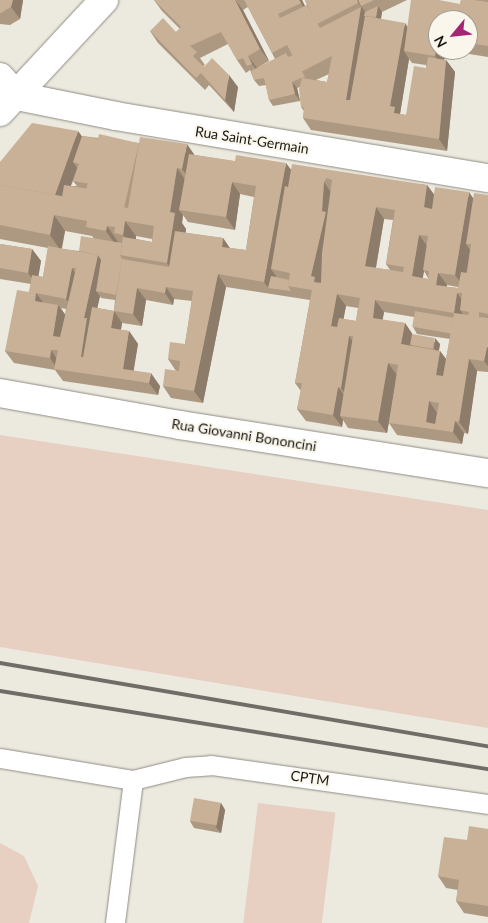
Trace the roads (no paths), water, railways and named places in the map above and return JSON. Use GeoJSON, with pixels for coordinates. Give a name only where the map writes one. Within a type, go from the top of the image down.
{"type":"FeatureCollection","features":[{"type":"Feature","properties":{"kind":"street"},"geometry":{"type":"LineString","coordinates":[[6,95],[104,0]]}},
{"type":"Feature","properties":{"kind":"street","name":"Rua Saint-Germain"},"geometry":{"type":"LineString","coordinates":[[6,95],[203,132],[488,178]]}},
{"type":"Feature","properties":{"kind":"street","name":"Rua Giovanni Bononcini"},"geometry":{"type":"LineString","coordinates":[[0,393],[180,425],[488,473]]}},
{"type":"Feature","properties":{"kind":"lane"},"geometry":{"type":"LineString","coordinates":[[0,758],[133,780],[115,923]]}},
{"type":"Feature","properties":{"kind":"lane","name":"CPTM"},"geometry":{"type":"LineString","coordinates":[[133,780],[185,767],[211,765],[488,804]]}},
{"type":"Feature","properties":{"kind":"railway"},"geometry":{"type":"LineString","coordinates":[[0,663],[488,746]]}},
{"type":"Feature","properties":{"kind":"railway"},"geometry":{"type":"LineString","coordinates":[[0,691],[488,769]]}}]}
